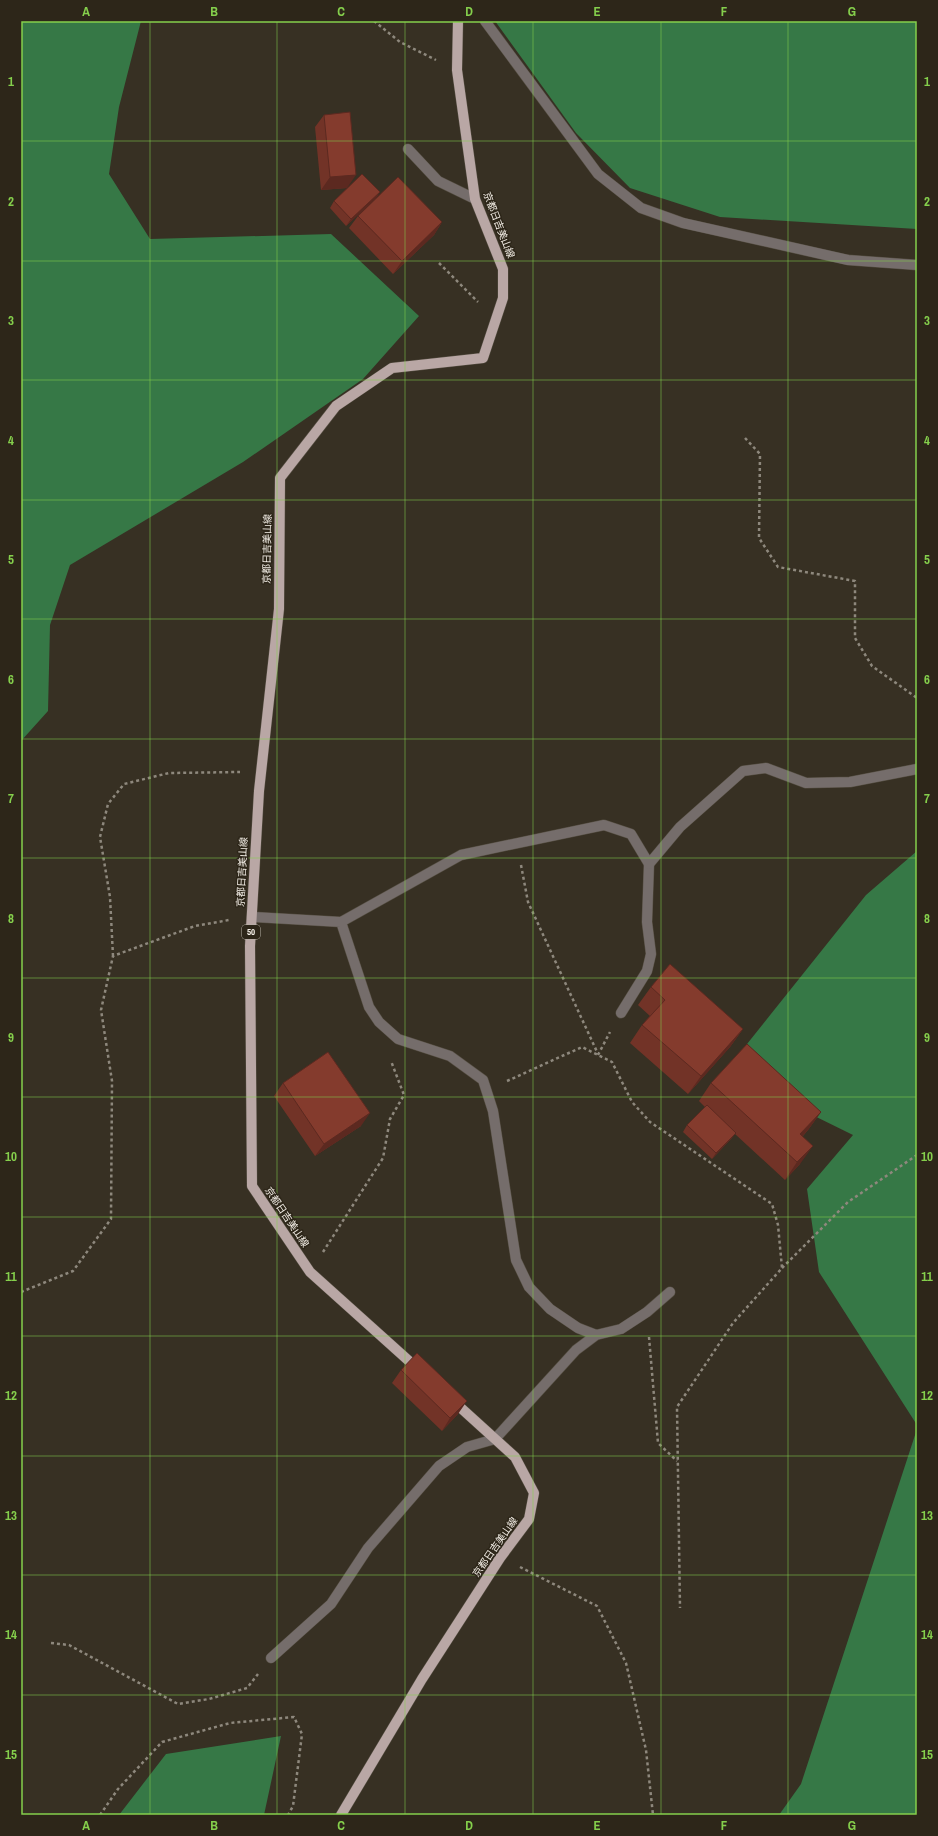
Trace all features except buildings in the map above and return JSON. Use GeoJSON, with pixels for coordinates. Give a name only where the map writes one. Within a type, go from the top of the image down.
{"type":"FeatureCollection","features":[{"type":"Feature","properties":{"kind":"main road","name":"京都日吉美山線"},"geometry":{"type":"LineString","coordinates":[[427,1377],[310,1272],[252,1186],[250,946],[260,772],[279,609],[280,478],[336,406],[392,368],[483,358],[502,298],[503,269],[475,199],[457,70],[458,21]]}},
{"type":"Feature","properties":{"kind":"main road","name":"京都日吉美山線"},"geometry":{"type":"LineString","coordinates":[[341,1815],[422,1679],[500,1558],[529,1519],[534,1493],[515,1457],[444,1392]]}},
{"type":"Feature","properties":{"kind":"street"},"geometry":{"type":"LineString","coordinates":[[485,21],[598,174],[641,208],[682,223],[848,260],[917,265]]}},
{"type":"Feature","properties":{"kind":"street"},"geometry":{"type":"LineString","coordinates":[[408,149],[438,181],[475,199]]}},
{"type":"Feature","properties":{"kind":"street"},"geometry":{"type":"LineString","coordinates":[[649,864],[680,827],[743,771],[766,768],[806,783],[850,782],[917,769]]}},
{"type":"Feature","properties":{"kind":"street"},"geometry":{"type":"LineString","coordinates":[[252,916],[341,922],[461,855],[604,825],[631,834],[649,864],[647,922],[652,954],[647,971],[621,1013]]}},
{"type":"Feature","properties":{"kind":"street"},"geometry":{"type":"LineString","coordinates":[[341,922],[369,1007],[379,1022],[398,1039],[450,1056],[483,1080],[493,1111],[516,1260],[529,1287],[550,1309],[578,1328],[596,1335]]}},
{"type":"Feature","properties":{"kind":"street"},"geometry":{"type":"LineString","coordinates":[[271,1658],[331,1604],[368,1548],[439,1466],[467,1447],[495,1439],[576,1350],[596,1335],[621,1329],[648,1312],[670,1292]]}},
{"type":"Feature","properties":{"kind":"path"},"geometry":{"type":"LineString","coordinates":[[374,21],[400,42],[457,70]]}},
{"type":"Feature","properties":{"kind":"path"},"geometry":{"type":"LineString","coordinates":[[439,264],[495,319]]}},
{"type":"Feature","properties":{"kind":"path"},"geometry":{"type":"LineString","coordinates":[[745,438],[760,454],[759,538],[778,567],[855,581],[855,638],[872,666],[917,698]]}},
{"type":"Feature","properties":{"kind":"path"},"geometry":{"type":"LineString","coordinates":[[21,1292],[73,1271],[111,1219],[112,1081],[101,1010],[113,956],[110,897],[100,837],[108,804],[124,784],[169,773],[260,772]]}},
{"type":"Feature","properties":{"kind":"path"},"geometry":{"type":"LineString","coordinates":[[516,843],[528,902],[598,1055]]}},
{"type":"Feature","properties":{"kind":"path"},"geometry":{"type":"LineString","coordinates":[[113,956],[195,926],[252,916]]}},
{"type":"Feature","properties":{"kind":"path"},"geometry":{"type":"LineString","coordinates":[[310,1272],[382,1158],[390,1119],[404,1095],[390,1058],[398,1039]]}},
{"type":"Feature","properties":{"kind":"path"},"geometry":{"type":"LineString","coordinates":[[486,1091],[582,1047],[612,1062],[632,1102],[650,1122],[772,1204],[778,1225],[782,1268]]}},
{"type":"Feature","properties":{"kind":"path"},"geometry":{"type":"LineString","coordinates":[[680,1608],[677,1407],[733,1323],[782,1268],[848,1202],[917,1155]]}},
{"type":"Feature","properties":{"kind":"path"},"geometry":{"type":"LineString","coordinates":[[648,1312],[658,1443],[678,1462]]}},
{"type":"Feature","properties":{"kind":"path"},"geometry":{"type":"LineString","coordinates":[[500,1558],[597,1606],[626,1663],[646,1750],[653,1815]]}},
{"type":"Feature","properties":{"kind":"path"},"geometry":{"type":"LineString","coordinates":[[51,1643],[69,1645],[178,1704],[209,1699],[247,1688],[271,1658]]}},
{"type":"Feature","properties":{"kind":"path"},"geometry":{"type":"LineString","coordinates":[[100,1815],[118,1789],[162,1742],[230,1723],[294,1717],[302,1734],[293,1806],[288,1815]]}},
{"type":"Feature","properties":{"kind":"green space"},"geometry":{"type":"Polygon","coordinates":[[[21,21],[141,21],[119,107],[109,174],[150,239],[331,234],[419,316],[363,379],[243,462],[70,565],[50,625],[48,711],[21,741],[21,21]]]}},
{"type":"Feature","properties":{"kind":"green space"},"geometry":{"type":"Polygon","coordinates":[[[495,21],[917,21],[917,229],[720,217],[630,188],[576,133],[495,21]]]}},
{"type":"Feature","properties":{"kind":"green space"},"geometry":{"type":"Polygon","coordinates":[[[917,851],[917,1425],[819,1272],[807,1189],[853,1135],[790,1104],[747,1044],[866,895],[917,851]]]}},
{"type":"Feature","properties":{"kind":"green space"},"geometry":{"type":"Polygon","coordinates":[[[917,1429],[917,1815],[779,1815],[801,1784],[917,1429]]]}},
{"type":"Feature","properties":{"kind":"green space"},"geometry":{"type":"Polygon","coordinates":[[[281,1736],[264,1815],[119,1815],[166,1754],[281,1736]]]}}]}
